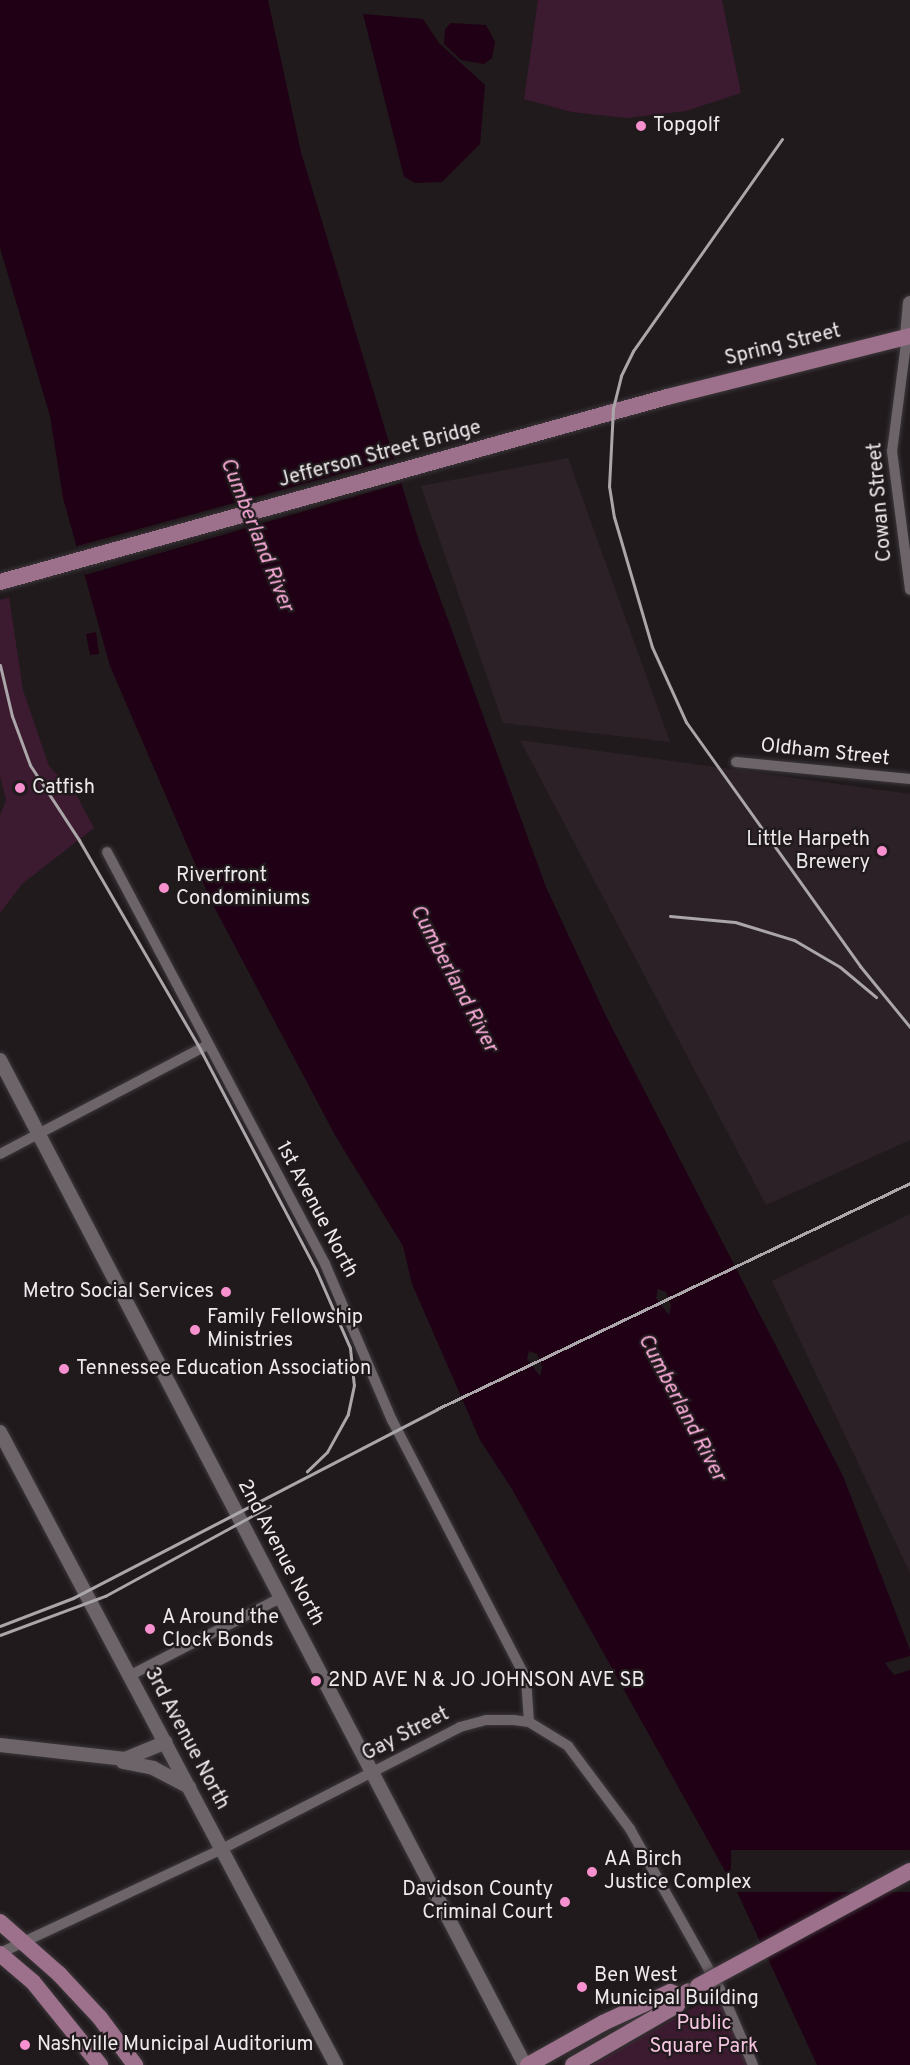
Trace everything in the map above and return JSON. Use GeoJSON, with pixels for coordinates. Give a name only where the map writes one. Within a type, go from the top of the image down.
{"type":"FeatureCollection","features":[{"type":"Feature","properties":{"kind":"main road","name":"Spring Street"},"geometry":{"type":"LineString","coordinates":[[667,397],[909,336]]}},
{"type":"Feature","properties":{"kind":"main road","name":"Jefferson Street Bridge"},"geometry":{"type":"LineString","coordinates":[[0,582],[667,397]]}},
{"type":"Feature","properties":{"kind":"main road"},"geometry":{"type":"LineString","coordinates":[[573,2065],[677,2005],[681,1996],[698,1986],[910,1871]]}},
{"type":"Feature","properties":{"kind":"main road"},"geometry":{"type":"LineString","coordinates":[[0,1922],[26,1942],[100,2018],[135,2065]]}},
{"type":"Feature","properties":{"kind":"main road"},"geometry":{"type":"LineString","coordinates":[[0,1953],[33,1982],[97,2062]]}},
{"type":"Feature","properties":{"kind":"main road"},"geometry":{"type":"LineString","coordinates":[[526,2065],[603,2023],[670,1992],[681,1996]]}},
{"type":"Feature","properties":{"kind":"street","name":"Cowan Street"},"geometry":{"type":"LineString","coordinates":[[910,303],[909,336],[892,451],[910,590]]}},
{"type":"Feature","properties":{"kind":"street","name":"Oldham Street"},"geometry":{"type":"LineString","coordinates":[[736,762],[910,779]]}},
{"type":"Feature","properties":{"kind":"street","name":"1st Avenue North"},"geometry":{"type":"LineString","coordinates":[[107,852],[325,1264],[392,1420],[526,1678],[529,1722]]}},
{"type":"Feature","properties":{"kind":"street"},"geometry":{"type":"LineString","coordinates":[[0,1154],[208,1045]]}},
{"type":"Feature","properties":{"kind":"street","name":"2nd Avenue North"},"geometry":{"type":"LineString","coordinates":[[0,1060],[526,2065]]}},
{"type":"Feature","properties":{"kind":"street","name":"3rd Avenue North"},"geometry":{"type":"LineString","coordinates":[[0,1432],[336,2065]]}},
{"type":"Feature","properties":{"kind":"street"},"geometry":{"type":"LineString","coordinates":[[131,1675],[282,1597]]}},
{"type":"Feature","properties":{"kind":"street","name":"Gay Street"},"geometry":{"type":"LineString","coordinates":[[0,1953],[222,1849],[470,1723],[495,1719],[529,1722],[568,1746],[630,1829],[723,1995],[753,2065]]}},
{"type":"Feature","properties":{"kind":"street"},"geometry":{"type":"LineString","coordinates":[[109,1759],[137,1757],[166,1742]]}},
{"type":"Feature","properties":{"kind":"street"},"geometry":{"type":"LineString","coordinates":[[0,1745],[109,1759],[153,1768],[190,1787]]}},
{"type":"Feature","properties":{"kind":"shaded area"},"geometry":{"type":"Polygon","coordinates":[[[568,458],[670,742],[503,723],[421,486],[568,458]]]}},
{"type":"Feature","properties":{"kind":"shaded area"},"geometry":{"type":"Polygon","coordinates":[[[520,740],[910,794],[910,1140],[766,1205],[520,740]]]}},
{"type":"Feature","properties":{"kind":"shaded area"},"geometry":{"type":"Polygon","coordinates":[[[910,1214],[910,1573],[772,1281],[910,1214]]]}},
{"type":"Feature","properties":{"kind":"green space","name":"Topgolf"},"geometry":{"type":"Polygon","coordinates":[[[538,0],[722,0],[741,93],[686,111],[626,118],[572,112],[524,99],[538,0]]]}},
{"type":"Feature","properties":{"kind":"green space"},"geometry":{"type":"Polygon","coordinates":[[[9,597],[23,690],[49,766],[77,796],[94,828],[22,884],[0,913],[0,816],[6,800],[0,776],[0,600],[9,597]]]}},
{"type":"Feature","properties":{"kind":"green space","name":"Public Square Park"},"geometry":{"type":"Polygon","coordinates":[[[714,1996],[719,2006],[724,2008],[748,2065],[592,2065],[714,1996]]]}},
{"type":"Feature","properties":{"kind":"water","name":"Cumberland River"},"geometry":{"type":"Polygon","coordinates":[[[0,0],[268,0],[301,152],[418,538],[546,887],[606,1016],[843,1476],[910,1650],[910,1656],[885,1663],[894,1675],[910,1670],[910,2065],[817,2065],[739,1896],[512,1489],[480,1440],[412,1284],[403,1246],[336,1137],[212,903],[110,666],[63,498],[50,416],[0,248],[0,0]]]}},
{"type":"Feature","properties":{"kind":"water"},"geometry":{"type":"Polygon","coordinates":[[[363,14],[423,19],[439,43],[485,85],[480,144],[442,182],[415,183],[404,177],[363,14]]]}},
{"type":"Feature","properties":{"kind":"water"},"geometry":{"type":"Polygon","coordinates":[[[451,23],[486,25],[495,42],[492,58],[484,64],[461,60],[444,44],[445,29],[451,23]]]}},
{"type":"Feature","properties":{"kind":"water"},"geometry":{"type":"Polygon","coordinates":[[[96,632],[99,654],[90,655],[86,634],[96,632]]]}},
{"type":"Feature","properties":{"kind":"pier"},"geometry":{"type":"Polygon","coordinates":[[[394,459],[401,483],[85,575],[77,546],[394,459]]]}},
{"type":"Feature","properties":{"kind":"pier"},"geometry":{"type":"Polygon","coordinates":[[[658,1289],[666,1292],[671,1306],[669,1315],[656,1298],[658,1289]]]}},
{"type":"Feature","properties":{"kind":"pier"},"geometry":{"type":"Polygon","coordinates":[[[529,1351],[537,1354],[542,1367],[540,1376],[527,1359],[529,1351]]]}},
{"type":"Feature","properties":{"kind":"pier"},"geometry":{"type":"Polygon","coordinates":[[[731,1850],[910,1850],[910,1892],[731,1892],[731,1850]]]}},
{"type":"Feature","properties":{"kind":"railway"},"geometry":{"type":"LineString","coordinates":[[782,139],[633,351],[621,376],[613,408],[609,486],[614,517],[652,647],[686,722],[860,966],[910,1027]]}},
{"type":"Feature","properties":{"kind":"railway"},"geometry":{"type":"LineString","coordinates":[[0,665],[12,716],[30,765],[79,840],[200,1049],[316,1270],[350,1348],[354,1385],[348,1414],[327,1452],[307,1471]]}},
{"type":"Feature","properties":{"kind":"railway"},"geometry":{"type":"LineString","coordinates":[[670,916],[735,922],[794,940],[840,967],[876,997]]}},
{"type":"Feature","properties":{"kind":"railway"},"geometry":{"type":"LineString","coordinates":[[0,1626],[73,1598],[437,1409],[910,1183]]}},
{"type":"Feature","properties":{"kind":"railway"},"geometry":{"type":"LineString","coordinates":[[0,1635],[105,1596],[270,1506]]}},
{"type":"Feature","properties":{"kind":"place","name":"Topgolf"},"geometry":{"type":"Point","coordinates":[641,126]}},
{"type":"Feature","properties":{"kind":"place","name":"Catfish"},"geometry":{"type":"Point","coordinates":[20,788]}},
{"type":"Feature","properties":{"kind":"place","name":"Little Harpeth Brewery"},"geometry":{"type":"Point","coordinates":[882,851]}},
{"type":"Feature","properties":{"kind":"place","name":"Riverfront Condominiums"},"geometry":{"type":"Point","coordinates":[164,888]}},
{"type":"Feature","properties":{"kind":"place","name":"Metro Social Services"},"geometry":{"type":"Point","coordinates":[226,1292]}},
{"type":"Feature","properties":{"kind":"place","name":"Family Fellowship Ministries"},"geometry":{"type":"Point","coordinates":[195,1330]}},
{"type":"Feature","properties":{"kind":"place","name":"Tennessee Education Association"},"geometry":{"type":"Point","coordinates":[64,1369]}},
{"type":"Feature","properties":{"kind":"place","name":"A Around the Clock Bonds"},"geometry":{"type":"Point","coordinates":[150,1629]}},
{"type":"Feature","properties":{"kind":"place","name":"2ND AVE N & JO JOHNSON AVE SB"},"geometry":{"type":"Point","coordinates":[316,1681]}},
{"type":"Feature","properties":{"kind":"place","name":"AA Birch Justice Complex"},"geometry":{"type":"Point","coordinates":[592,1872]}},
{"type":"Feature","properties":{"kind":"place","name":"Davidson County Criminal Court"},"geometry":{"type":"Point","coordinates":[565,1902]}},
{"type":"Feature","properties":{"kind":"place","name":"Ben West Municipal Building"},"geometry":{"type":"Point","coordinates":[582,1987]}},
{"type":"Feature","properties":{"kind":"place","name":"Nashville Municipal Auditorium"},"geometry":{"type":"Point","coordinates":[25,2045]}}]}
